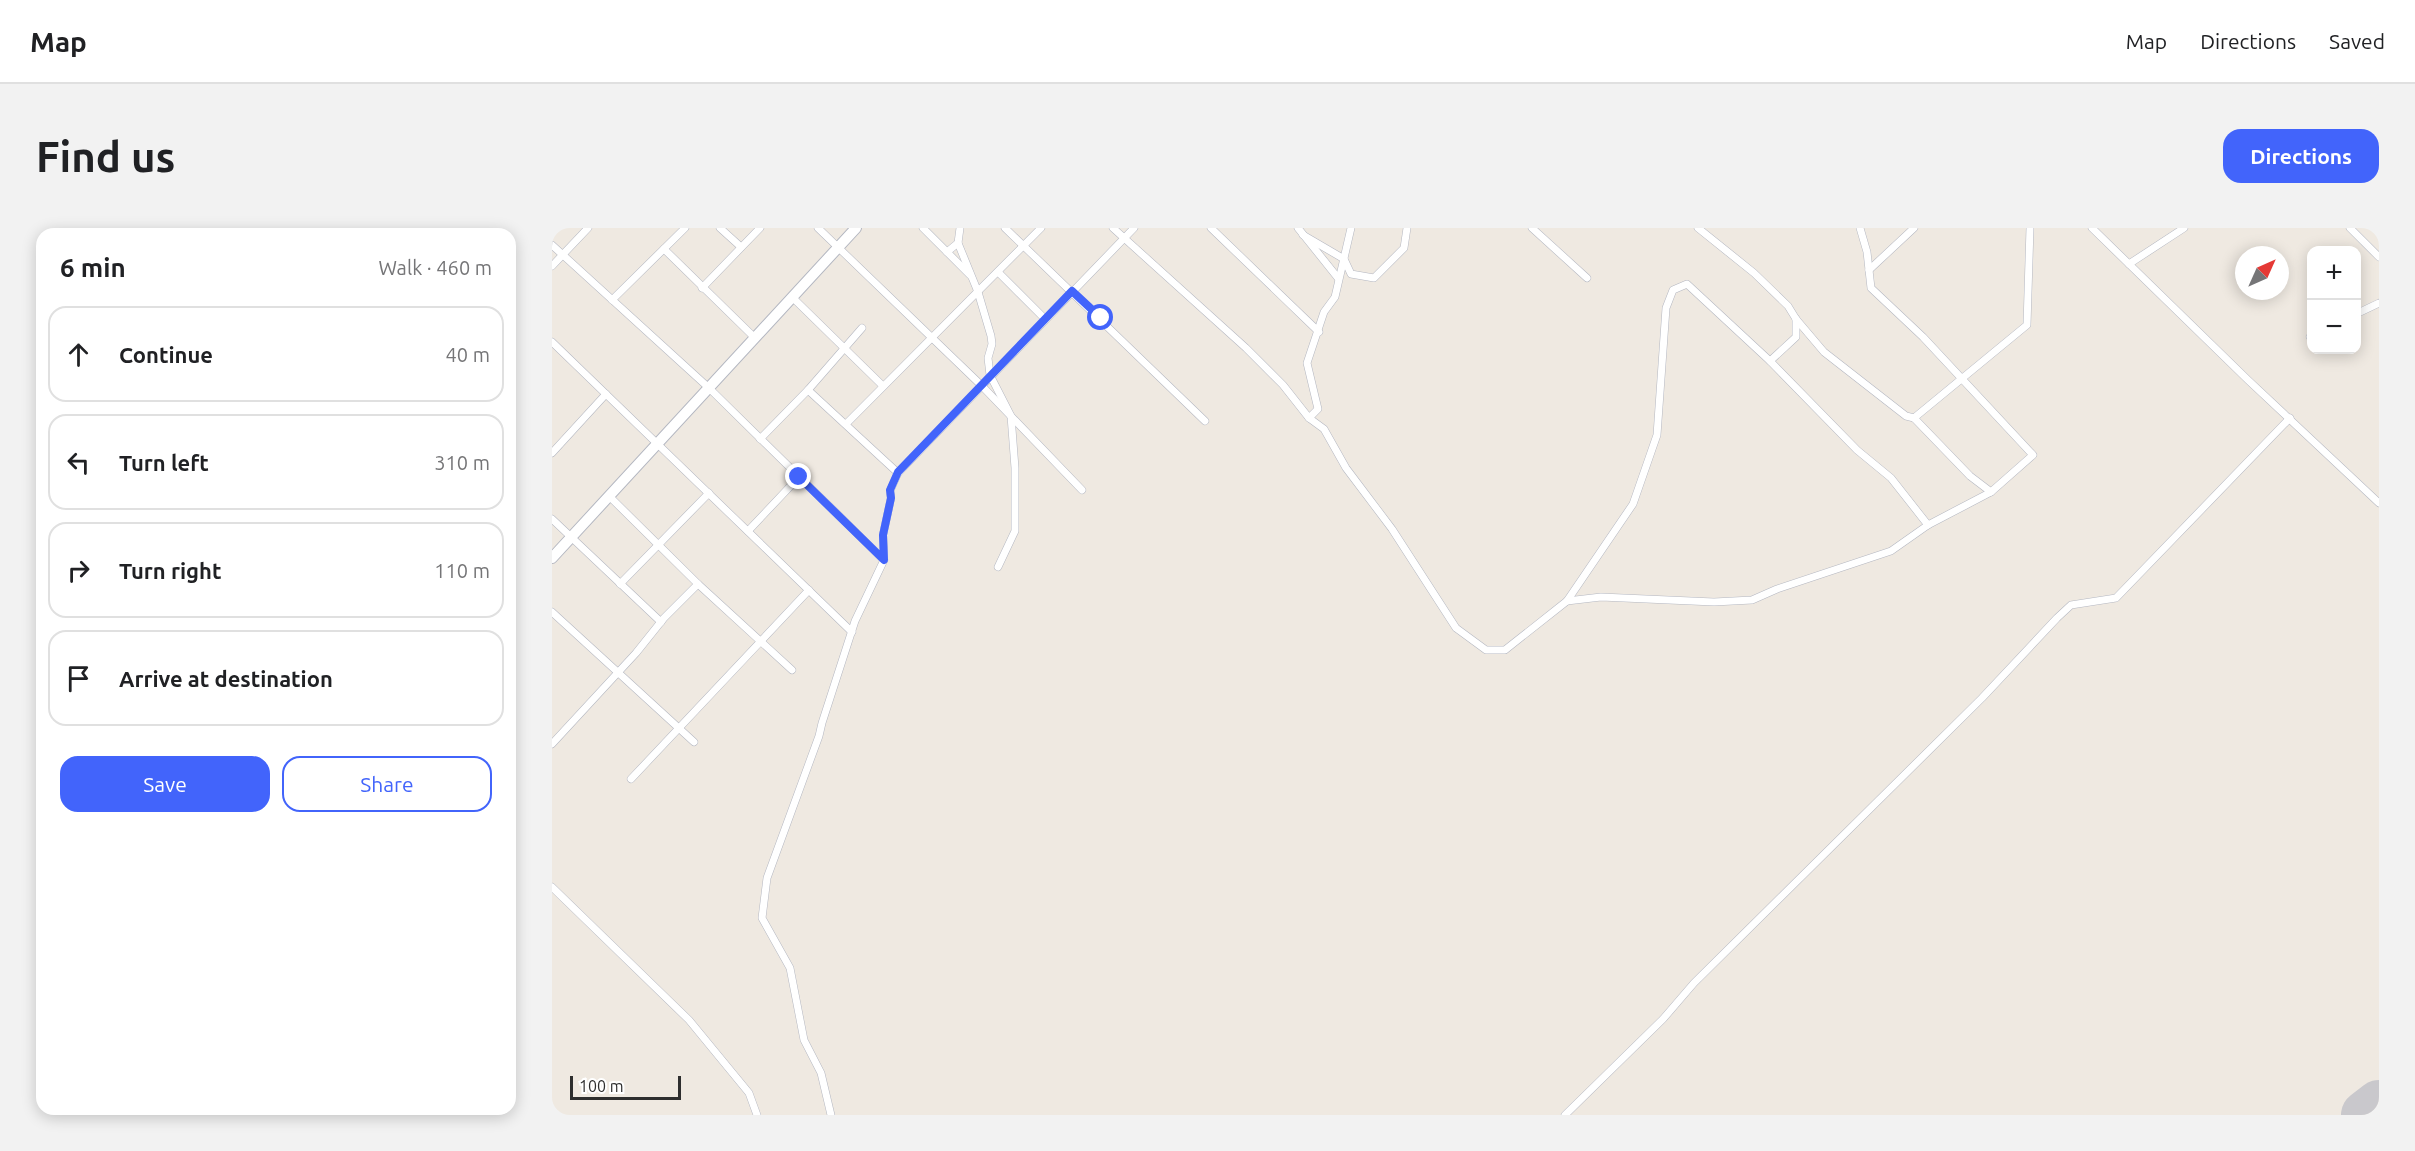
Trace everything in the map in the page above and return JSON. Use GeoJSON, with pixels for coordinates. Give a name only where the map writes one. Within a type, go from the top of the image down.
{"type":"FeatureCollection","features":[{"type":"Feature","properties":{"kind":"main road"},"geometry":{"type":"LineString","coordinates":[[552,558],[856,228]]}},
{"type":"Feature","properties":{"kind":"street"},"geometry":{"type":"LineString","coordinates":[[552,266],[588,228]]}},
{"type":"Feature","properties":{"kind":"street"},"geometry":{"type":"LineString","coordinates":[[612,300],[685,228]]}},
{"type":"Feature","properties":{"kind":"street"},"geometry":{"type":"LineString","coordinates":[[720,228],[741,247]]}},
{"type":"Feature","properties":{"kind":"street"},"geometry":{"type":"LineString","coordinates":[[702,288],[760,228]]}},
{"type":"Feature","properties":{"kind":"street"},"geometry":{"type":"LineString","coordinates":[[818,228],[981,385],[1082,490]]}},
{"type":"Feature","properties":{"kind":"street"},"geometry":{"type":"LineString","coordinates":[[923,228],[972,277]]}},
{"type":"Feature","properties":{"kind":"street"},"geometry":{"type":"LineString","coordinates":[[960,228],[958,243],[980,290],[991,336],[992,344],[988,358],[990,375],[1011,416],[1015,468],[1015,531],[998,567]]}},
{"type":"Feature","properties":{"kind":"street"},"geometry":{"type":"LineString","coordinates":[[1005,228],[1205,421]]}},
{"type":"Feature","properties":{"kind":"street"},"geometry":{"type":"LineString","coordinates":[[846,424],[1041,228]]}},
{"type":"Feature","properties":{"kind":"street"},"geometry":{"type":"LineString","coordinates":[[1113,228],[1246,348],[1283,385],[1309,418],[1324,429],[1346,468],[1392,529],[1456,628],[1486,650],[1504,650],[1568,601],[1633,504],[1657,435],[1666,308],[1673,290],[1687,284],[1770,361],[1857,450],[1891,478],[1928,525]]}},
{"type":"Feature","properties":{"kind":"street"},"geometry":{"type":"LineString","coordinates":[[831,1115],[821,1073],[804,1040],[790,968],[762,918],[766,878],[819,736],[852,632],[884,560],[883,535],[891,498],[890,490],[898,472],[1134,228]]}},
{"type":"Feature","properties":{"kind":"street"},"geometry":{"type":"LineString","coordinates":[[1211,228],[1319,332]]}},
{"type":"Feature","properties":{"kind":"street"},"geometry":{"type":"LineString","coordinates":[[1298,228],[1338,278]]}},
{"type":"Feature","properties":{"kind":"street"},"geometry":{"type":"LineString","coordinates":[[1309,418],[1318,409],[1307,363],[1324,312],[1335,297],[1351,228]]}},
{"type":"Feature","properties":{"kind":"street"},"geometry":{"type":"LineString","coordinates":[[1303,235],[1344,259],[1351,274],[1374,278],[1404,248],[1407,228]]}},
{"type":"Feature","properties":{"kind":"street"},"geometry":{"type":"LineString","coordinates":[[1532,228],[1587,278]]}},
{"type":"Feature","properties":{"kind":"street"},"geometry":{"type":"LineString","coordinates":[[1698,228],[1754,273],[1788,306],[1796,319],[1824,351],[1906,416],[1914,418],[1970,476],[1991,492]]}},
{"type":"Feature","properties":{"kind":"street"},"geometry":{"type":"LineString","coordinates":[[1568,601],[1601,597],[1714,602],[1752,600],[1891,551],[1928,525],[1991,492],[2033,455],[1923,338],[1871,288],[1867,252],[1860,228]]}},
{"type":"Feature","properties":{"kind":"street"},"geometry":{"type":"LineString","coordinates":[[1869,270],[1914,228]]}},
{"type":"Feature","properties":{"kind":"street"},"geometry":{"type":"LineString","coordinates":[[1914,418],[2026,325],[2030,228]]}},
{"type":"Feature","properties":{"kind":"street"},"geometry":{"type":"LineString","coordinates":[[2092,228],[2248,381],[2379,503]]}},
{"type":"Feature","properties":{"kind":"street"},"geometry":{"type":"LineString","coordinates":[[2129,264],[2184,228]]}},
{"type":"Feature","properties":{"kind":"street"},"geometry":{"type":"LineString","coordinates":[[2350,228],[2379,257]]}},
{"type":"Feature","properties":{"kind":"street"},"geometry":{"type":"LineString","coordinates":[[947,252],[958,243]]}},
{"type":"Feature","properties":{"kind":"street"},"geometry":{"type":"LineString","coordinates":[[552,245],[709,388],[884,560]]}},
{"type":"Feature","properties":{"kind":"street"},"geometry":{"type":"LineString","coordinates":[[664,249],[755,338]]}},
{"type":"Feature","properties":{"kind":"street"},"geometry":{"type":"LineString","coordinates":[[998,272],[1045,319]]}},
{"type":"Feature","properties":{"kind":"street"},"geometry":{"type":"LineString","coordinates":[[792,297],[883,386]]}},
{"type":"Feature","properties":{"kind":"street"},"geometry":{"type":"LineString","coordinates":[[2361,312],[2379,303]]}},
{"type":"Feature","properties":{"kind":"street"},"geometry":{"type":"LineString","coordinates":[[1770,361],[1796,337],[1796,319]]}},
{"type":"Feature","properties":{"kind":"street"},"geometry":{"type":"LineString","coordinates":[[760,439],[808,390],[862,328]]}},
{"type":"Feature","properties":{"kind":"street"},"geometry":{"type":"LineString","coordinates":[[552,342],[852,632]]}},
{"type":"Feature","properties":{"kind":"street"},"geometry":{"type":"LineString","coordinates":[[808,390],[898,472]]}},
{"type":"Feature","properties":{"kind":"street"},"geometry":{"type":"LineString","coordinates":[[554,448],[606,394]]}},
{"type":"Feature","properties":{"kind":"street"},"geometry":{"type":"LineString","coordinates":[[1565,1115],[1663,1019],[1702,974],[1982,698],[2056,618],[2071,605],[2116,598],[2290,418]]}},
{"type":"Feature","properties":{"kind":"street"},"geometry":{"type":"LineString","coordinates":[[748,531],[799,477]]}},
{"type":"Feature","properties":{"kind":"street"},"geometry":{"type":"LineString","coordinates":[[620,584],[709,493]]}},
{"type":"Feature","properties":{"kind":"street"},"geometry":{"type":"LineString","coordinates":[[609,496],[698,584],[792,670]]}},
{"type":"Feature","properties":{"kind":"street"},"geometry":{"type":"LineString","coordinates":[[552,519],[661,622]]}},
{"type":"Feature","properties":{"kind":"street"},"geometry":{"type":"LineString","coordinates":[[552,744],[698,584]]}},
{"type":"Feature","properties":{"kind":"street"},"geometry":{"type":"LineString","coordinates":[[631,779],[809,590]]}},
{"type":"Feature","properties":{"kind":"street"},"geometry":{"type":"LineString","coordinates":[[552,612],[620,671],[694,742]]}},
{"type":"Feature","properties":{"kind":"street"},"geometry":{"type":"LineString","coordinates":[[552,887],[689,1020],[749,1093],[758,1115]]}},
{"type":"Feature","properties":{"kind":"runway"},"geometry":{"type":"LineString","coordinates":[[2366,1115],[2379,1105]]}},
{"type":"Feature","properties":{"kind":"route"},"geometry":{"type":"LineString","coordinates":[[799,477],[884,560],[883,535],[891,498],[890,490],[898,472],[1072,291],[1101,318]]}}]}
